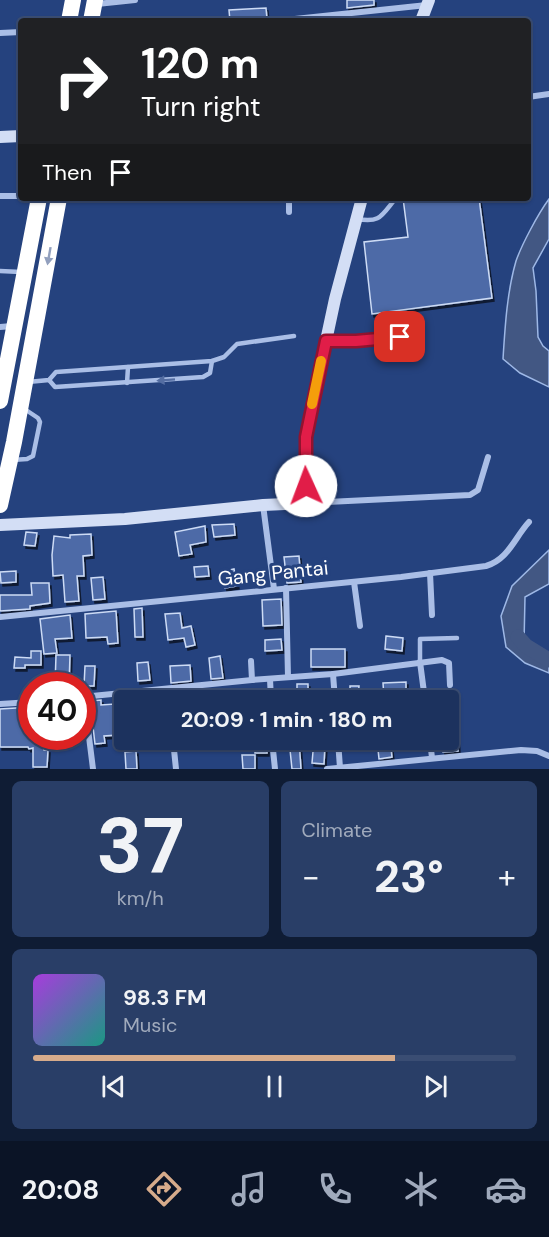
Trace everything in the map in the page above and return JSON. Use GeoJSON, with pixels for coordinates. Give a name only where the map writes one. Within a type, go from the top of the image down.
{"type":"FeatureCollection","features":[{"type":"Feature","properties":{"kind":"highway"},"geometry":{"type":"LineString","coordinates":[[69,18],[72,0]]}},
{"type":"Feature","properties":{"kind":"highway"},"geometry":{"type":"LineString","coordinates":[[0,401],[7,327],[24,272],[38,201]]}},
{"type":"Feature","properties":{"kind":"highway"},"geometry":{"type":"LineString","coordinates":[[0,505],[58,201]]}},
{"type":"Feature","properties":{"kind":"street"},"geometry":{"type":"LineString","coordinates":[[93,8],[135,0]]}},
{"type":"Feature","properties":{"kind":"street"},"geometry":{"type":"LineString","coordinates":[[308,18],[382,11],[428,2]]}},
{"type":"Feature","properties":{"kind":"street"},"geometry":{"type":"LineString","coordinates":[[422,18],[428,2]]}},
{"type":"Feature","properties":{"kind":"street"},"geometry":{"type":"LineString","coordinates":[[0,33],[18,32]]}},
{"type":"Feature","properties":{"kind":"street"},"geometry":{"type":"LineString","coordinates":[[531,97],[549,94]]}},
{"type":"Feature","properties":{"kind":"street"},"geometry":{"type":"LineString","coordinates":[[0,137],[18,136]]}},
{"type":"Feature","properties":{"kind":"street"},"geometry":{"type":"LineString","coordinates":[[0,196],[18,196]]}},
{"type":"Feature","properties":{"kind":"street"},"geometry":{"type":"LineString","coordinates":[[289,201],[289,212]]}},
{"type":"Feature","properties":{"kind":"street"},"geometry":{"type":"LineString","coordinates":[[307,503],[306,437],[326,341],[361,201]]}},
{"type":"Feature","properties":{"kind":"street"},"geometry":{"type":"LineString","coordinates":[[0,525],[125,519],[263,505],[470,495],[478,490],[488,457]]}},
{"type":"Feature","properties":{"kind":"street"},"geometry":{"type":"LineString","coordinates":[[263,505],[274,589]]}},
{"type":"Feature","properties":{"kind":"street","name":"Gang Pantai"},"geometry":{"type":"LineString","coordinates":[[0,617],[354,582],[492,564],[508,552],[521,530],[529,522]]}},
{"type":"Feature","properties":{"kind":"street"},"geometry":{"type":"LineString","coordinates":[[430,573],[432,615]]}},
{"type":"Feature","properties":{"kind":"street"},"geometry":{"type":"LineString","coordinates":[[354,582],[360,626]]}},
{"type":"Feature","properties":{"kind":"street"},"geometry":{"type":"LineString","coordinates":[[286,588],[288,678]]}},
{"type":"Feature","properties":{"kind":"street"},"geometry":{"type":"LineString","coordinates":[[251,661],[252,680]]}},
{"type":"Feature","properties":{"kind":"street"},"geometry":{"type":"LineString","coordinates":[[96,696],[447,661],[450,685]]}},
{"type":"Feature","properties":{"kind":"street"},"geometry":{"type":"LineString","coordinates":[[420,662],[424,690]]}},
{"type":"Feature","properties":{"kind":"street"},"geometry":{"type":"LineString","coordinates":[[333,674],[334,690]]}},
{"type":"Feature","properties":{"kind":"street"},"geometry":{"type":"LineString","coordinates":[[270,679],[271,690]]}},
{"type":"Feature","properties":{"kind":"street"},"geometry":{"type":"LineString","coordinates":[[0,704],[18,703]]}},
{"type":"Feature","properties":{"kind":"street"},"geometry":{"type":"LineString","coordinates":[[90,750],[93,769]]}},
{"type":"Feature","properties":{"kind":"street"},"geometry":{"type":"LineString","coordinates":[[174,750],[176,769]]}},
{"type":"Feature","properties":{"kind":"street"},"geometry":{"type":"LineString","coordinates":[[273,750],[275,769]]}},
{"type":"Feature","properties":{"kind":"street"},"geometry":{"type":"LineString","coordinates":[[339,750],[340,768]]}},
{"type":"Feature","properties":{"kind":"street"},"geometry":{"type":"LineString","coordinates":[[431,750],[432,758]]}},
{"type":"Feature","properties":{"kind":"street"},"geometry":{"type":"LineString","coordinates":[[327,769],[520,750],[531,750],[549,756]]}},
{"type":"Feature","properties":{"kind":"lane"},"geometry":{"type":"LineString","coordinates":[[357,219],[370,221],[376,219],[393,201]]}},
{"type":"Feature","properties":{"kind":"lane"},"geometry":{"type":"LineString","coordinates":[[0,271],[24,272]]}},
{"type":"Feature","properties":{"kind":"lane"},"geometry":{"type":"LineString","coordinates":[[326,341],[356,341],[422,335]]}},
{"type":"Feature","properties":{"kind":"lane"},"geometry":{"type":"LineString","coordinates":[[25,382],[49,380],[56,372],[212,361],[225,356],[237,344],[294,336]]}},
{"type":"Feature","properties":{"kind":"lane"},"geometry":{"type":"LineString","coordinates":[[49,380],[56,387],[203,377],[210,374],[212,361]]}},
{"type":"Feature","properties":{"kind":"lane"},"geometry":{"type":"LineString","coordinates":[[127,383],[128,367]]}},
{"type":"Feature","properties":{"kind":"lane"},"geometry":{"type":"LineString","coordinates":[[420,662],[420,639],[457,638]]}},
{"type":"Feature","properties":{"kind":"water"},"geometry":{"type":"Polygon","coordinates":[[[549,199],[549,239],[533,268],[538,337],[549,351],[549,387],[520,373],[503,359],[508,297],[516,261],[549,199]]]}},
{"type":"Feature","properties":{"kind":"water"},"geometry":{"type":"Polygon","coordinates":[[[549,550],[549,584],[525,597],[524,644],[542,658],[549,657],[549,673],[525,663],[506,647],[501,616],[512,586],[549,550]]]}},
{"type":"Feature","properties":{"kind":"building"},"geometry":{"type":"Polygon","coordinates":[[[347,0],[374,0],[374,5],[347,8],[347,0]]]}},
{"type":"Feature","properties":{"kind":"building"},"geometry":{"type":"Polygon","coordinates":[[[266,8],[267,18],[230,18],[229,10],[266,8]]]}},
{"type":"Feature","properties":{"kind":"building"},"geometry":{"type":"Polygon","coordinates":[[[403,201],[479,201],[492,298],[372,314],[364,242],[408,237],[403,201]]]}},
{"type":"Feature","properties":{"kind":"building"},"geometry":{"type":"Polygon","coordinates":[[[234,524],[235,535],[214,537],[212,525],[234,524]]]}},
{"type":"Feature","properties":{"kind":"building"},"geometry":{"type":"Polygon","coordinates":[[[205,526],[206,542],[190,545],[192,554],[179,556],[175,532],[205,526]]]}},
{"type":"Feature","properties":{"kind":"building"},"geometry":{"type":"Polygon","coordinates":[[[26,532],[37,533],[35,546],[24,545],[26,532]]]}},
{"type":"Feature","properties":{"kind":"building"},"geometry":{"type":"Polygon","coordinates":[[[91,534],[92,555],[83,556],[84,576],[77,576],[79,601],[65,602],[63,575],[53,576],[54,536],[70,538],[70,535],[91,534]]]}},
{"type":"Feature","properties":{"kind":"building"},"geometry":{"type":"Polygon","coordinates":[[[299,556],[301,582],[287,583],[284,557],[299,556]]]}},
{"type":"Feature","properties":{"kind":"building"},"geometry":{"type":"Polygon","coordinates":[[[208,566],[209,576],[195,577],[194,567],[208,566]]]}},
{"type":"Feature","properties":{"kind":"building"},"geometry":{"type":"Polygon","coordinates":[[[234,569],[237,586],[225,588],[221,572],[234,569]]]}},
{"type":"Feature","properties":{"kind":"building"},"geometry":{"type":"Polygon","coordinates":[[[16,571],[16,582],[1,583],[0,572],[16,571]]]}},
{"type":"Feature","properties":{"kind":"building"},"geometry":{"type":"Polygon","coordinates":[[[103,577],[105,599],[93,600],[91,578],[103,577]]]}},
{"type":"Feature","properties":{"kind":"building"},"geometry":{"type":"Polygon","coordinates":[[[31,583],[49,583],[50,603],[30,606],[30,609],[0,611],[0,595],[32,595],[31,583]]]}},
{"type":"Feature","properties":{"kind":"building"},"geometry":{"type":"Polygon","coordinates":[[[281,599],[282,625],[263,626],[262,600],[281,599]]]}},
{"type":"Feature","properties":{"kind":"building"},"geometry":{"type":"Polygon","coordinates":[[[142,608],[143,637],[135,637],[134,609],[142,608]]]}},
{"type":"Feature","properties":{"kind":"building"},"geometry":{"type":"Polygon","coordinates":[[[116,611],[118,643],[108,644],[107,637],[86,638],[85,614],[116,611]]]}},
{"type":"Feature","properties":{"kind":"building"},"geometry":{"type":"Polygon","coordinates":[[[180,613],[182,628],[191,626],[195,645],[186,647],[184,638],[168,640],[165,614],[180,613]]]}},
{"type":"Feature","properties":{"kind":"building"},"geometry":{"type":"Polygon","coordinates":[[[70,615],[72,638],[55,639],[57,653],[44,654],[40,619],[70,615]]]}},
{"type":"Feature","properties":{"kind":"building"},"geometry":{"type":"Polygon","coordinates":[[[386,636],[403,638],[402,651],[385,649],[386,636]]]}},
{"type":"Feature","properties":{"kind":"building"},"geometry":{"type":"Polygon","coordinates":[[[281,639],[282,650],[265,651],[265,640],[281,639]]]}},
{"type":"Feature","properties":{"kind":"building"},"geometry":{"type":"Polygon","coordinates":[[[311,649],[345,649],[345,667],[311,667],[311,649]]]}},
{"type":"Feature","properties":{"kind":"building"},"geometry":{"type":"Polygon","coordinates":[[[31,651],[41,651],[41,665],[14,668],[15,657],[31,658],[31,651]]]}},
{"type":"Feature","properties":{"kind":"building"},"geometry":{"type":"Polygon","coordinates":[[[56,655],[70,655],[69,672],[55,672],[56,655]]]}},
{"type":"Feature","properties":{"kind":"building"},"geometry":{"type":"Polygon","coordinates":[[[220,656],[223,678],[211,679],[209,658],[220,656]]]}},
{"type":"Feature","properties":{"kind":"building"},"geometry":{"type":"Polygon","coordinates":[[[148,662],[150,680],[138,681],[137,663],[148,662]]]}},
{"type":"Feature","properties":{"kind":"building"},"geometry":{"type":"Polygon","coordinates":[[[190,665],[191,681],[171,683],[170,666],[190,665]]]}},
{"type":"Feature","properties":{"kind":"building"},"geometry":{"type":"Polygon","coordinates":[[[85,666],[95,666],[95,672],[85,672],[85,666]]]}},
{"type":"Feature","properties":{"kind":"building"},"geometry":{"type":"Polygon","coordinates":[[[406,682],[406,690],[383,690],[383,683],[406,682]]]}},
{"type":"Feature","properties":{"kind":"building"},"geometry":{"type":"Polygon","coordinates":[[[297,684],[308,684],[308,690],[297,690],[297,684]]]}},
{"type":"Feature","properties":{"kind":"building"},"geometry":{"type":"Polygon","coordinates":[[[350,686],[359,686],[359,690],[350,690],[350,686]]]}},
{"type":"Feature","properties":{"kind":"building"},"geometry":{"type":"Polygon","coordinates":[[[96,700],[101,700],[101,705],[114,704],[114,735],[104,736],[105,743],[96,744],[96,700]]]}},
{"type":"Feature","properties":{"kind":"building"},"geometry":{"type":"Polygon","coordinates":[[[18,708],[18,747],[0,747],[0,709],[18,708]]]}},
{"type":"Feature","properties":{"kind":"building"},"geometry":{"type":"Polygon","coordinates":[[[33,750],[48,750],[47,767],[33,767],[33,750]]]}},
{"type":"Feature","properties":{"kind":"building"},"geometry":{"type":"Polygon","coordinates":[[[255,750],[267,750],[267,753],[255,753],[255,750]]]}},
{"type":"Feature","properties":{"kind":"building"},"geometry":{"type":"Polygon","coordinates":[[[290,750],[300,750],[301,769],[292,769],[290,750]]]}},
{"type":"Feature","properties":{"kind":"building"},"geometry":{"type":"Polygon","coordinates":[[[313,750],[325,750],[324,764],[312,763],[313,750]]]}},
{"type":"Feature","properties":{"kind":"building"},"geometry":{"type":"Polygon","coordinates":[[[378,750],[391,750],[392,757],[379,759],[378,750]]]}},
{"type":"Feature","properties":{"kind":"building"},"geometry":{"type":"Polygon","coordinates":[[[443,750],[458,750],[458,751],[443,752],[443,750]]]}},
{"type":"Feature","properties":{"kind":"building"},"geometry":{"type":"Polygon","coordinates":[[[136,751],[137,769],[126,769],[125,752],[136,751]]]}},
{"type":"Feature","properties":{"kind":"building"},"geometry":{"type":"Polygon","coordinates":[[[242,755],[255,755],[255,769],[243,769],[242,755]]]}},
{"type":"Feature","properties":{"kind":"waterway"},"geometry":{"type":"LineString","coordinates":[[518,637],[526,646],[549,660]]}},
{"type":"Feature","properties":{"kind":"slow traffic"},"geometry":{"type":"LineString","coordinates":[[312,404],[321,361]]}},
{"type":"Feature","properties":{"kind":"route"},"geometry":{"type":"LineString","coordinates":[[306,486],[306,437],[326,341],[400,337]]}}]}
